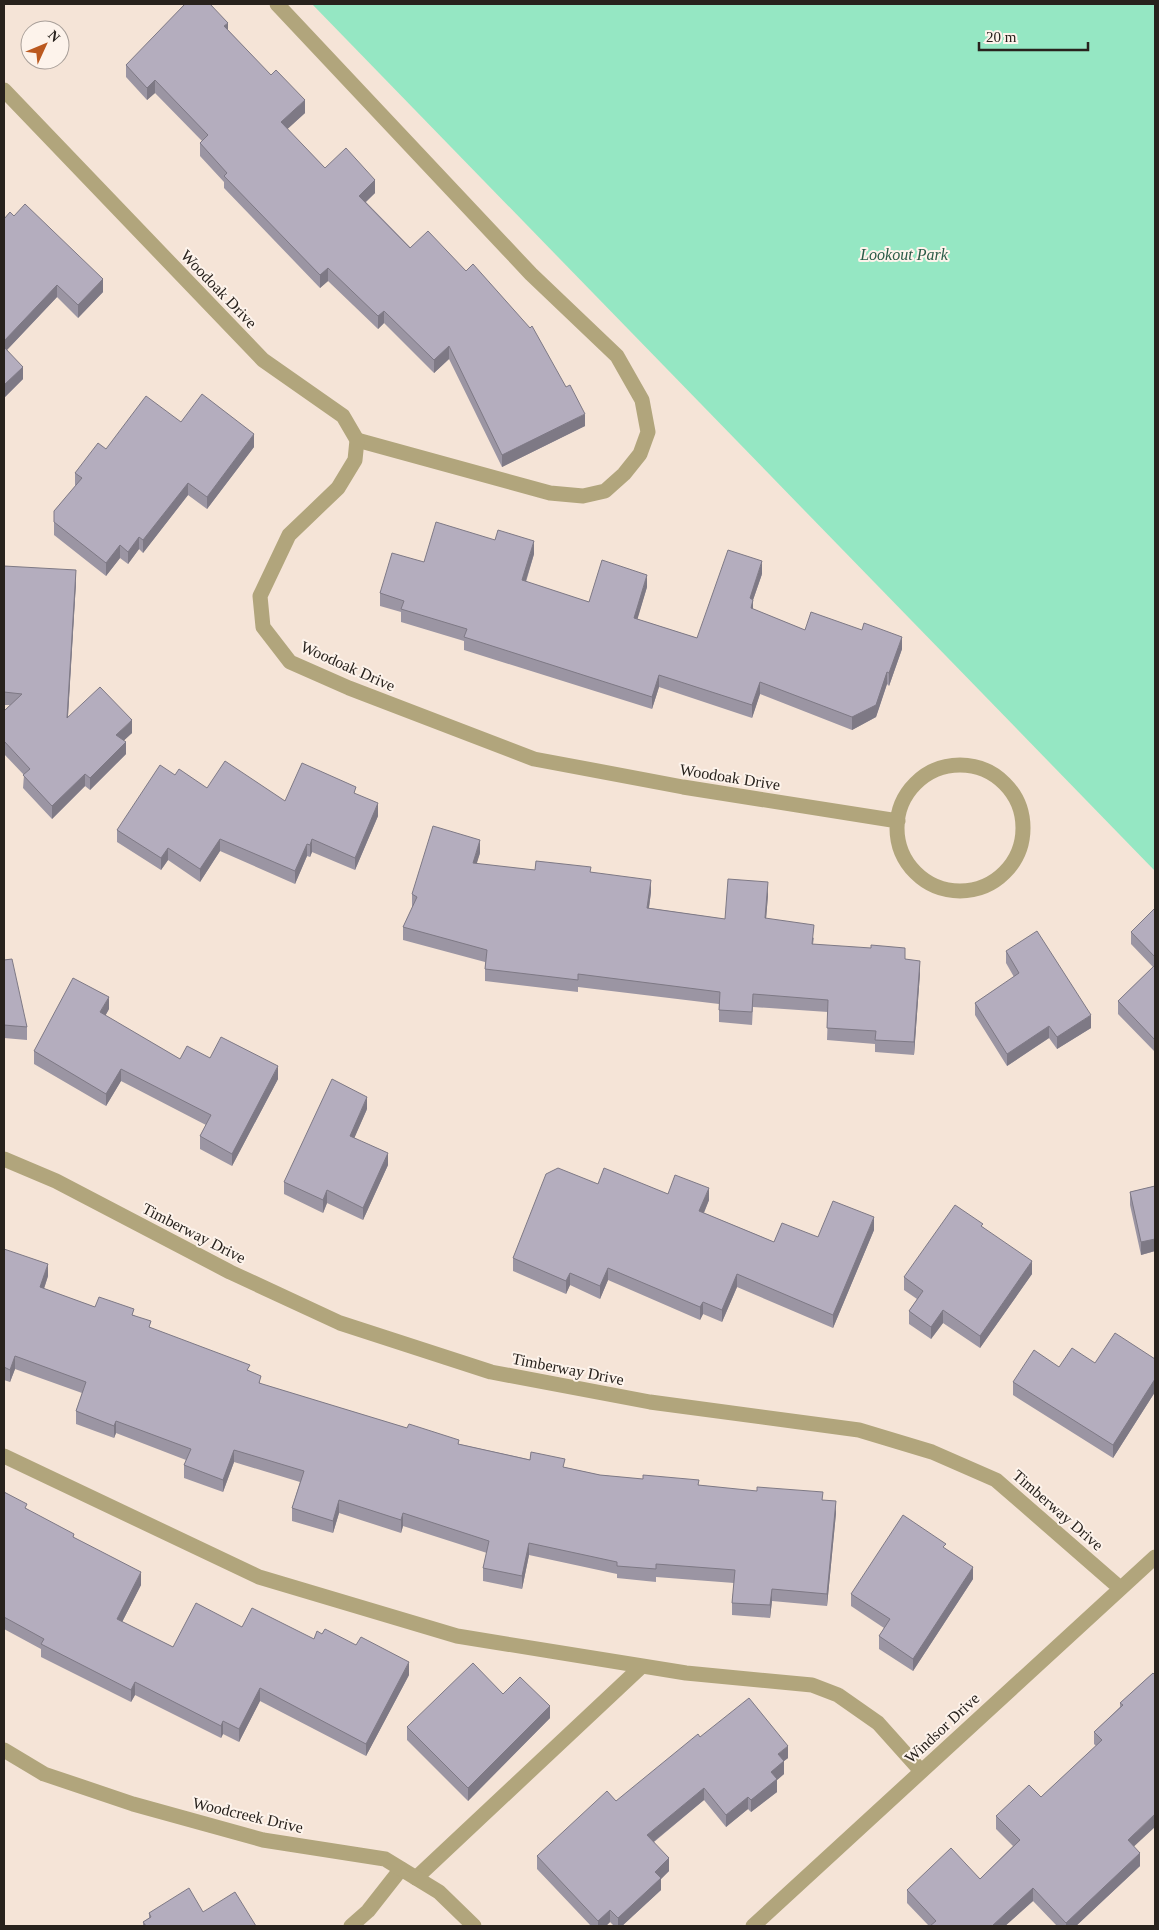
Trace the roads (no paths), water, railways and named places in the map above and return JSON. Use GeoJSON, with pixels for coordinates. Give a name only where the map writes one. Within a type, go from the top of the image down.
{"type":"FeatureCollection","features":[{"type":"Feature","properties":{"kind":"street"},"geometry":{"type":"LineString","coordinates":[[277,4],[531,274],[617,356],[642,400],[648,432],[640,454],[624,474],[605,491],[583,496],[550,493],[357,440]]}},
{"type":"Feature","properties":{"kind":"street","name":"Woodoak Drive"},"geometry":{"type":"LineString","coordinates":[[4,90],[263,360],[343,416],[357,440],[355,460],[338,488],[289,535],[260,596],[263,627],[290,662],[349,688],[534,759],[683,787],[898,821]]}},
{"type":"Feature","properties":{"kind":"street"},"geometry":{"type":"LineString","coordinates":[[956,765],[978,768],[998,778],[1013,794],[1022,814],[1024,836],[1018,855],[1007,871],[991,883],[973,890],[953,891],[934,886],[918,874],[905,859],[898,840],[898,821],[903,800],[917,782],[935,770],[956,765]]}},
{"type":"Feature","properties":{"kind":"street","name":"Timberway Drive"},"geometry":{"type":"LineString","coordinates":[[4,1159],[56,1181],[230,1272],[340,1323],[491,1372],[650,1402],[859,1430],[932,1452],[996,1480],[1120,1588]]}},
{"type":"Feature","properties":{"kind":"street"},"geometry":{"type":"LineString","coordinates":[[4,1456],[258,1577],[457,1636],[686,1673],[812,1685],[838,1695],[878,1723],[921,1771]]}},
{"type":"Feature","properties":{"kind":"street","name":"Windsor Drive"},"geometry":{"type":"LineString","coordinates":[[753,1926],[1155,1557]]}},
{"type":"Feature","properties":{"kind":"street"},"geometry":{"type":"LineString","coordinates":[[416,1878],[642,1666]]}},
{"type":"Feature","properties":{"kind":"street","name":"Woodcreek Drive"},"geometry":{"type":"LineString","coordinates":[[4,1750],[44,1774],[133,1804],[263,1840],[385,1860],[440,1892],[474,1926]]}},
{"type":"Feature","properties":{"kind":"street"},"geometry":{"type":"LineString","coordinates":[[351,1926],[368,1911],[401,1869]]}},
{"type":"Feature","properties":{"kind":"park label","name":"Lookout Park"},"geometry":{"type":"Point","coordinates":[904,254]}}]}
